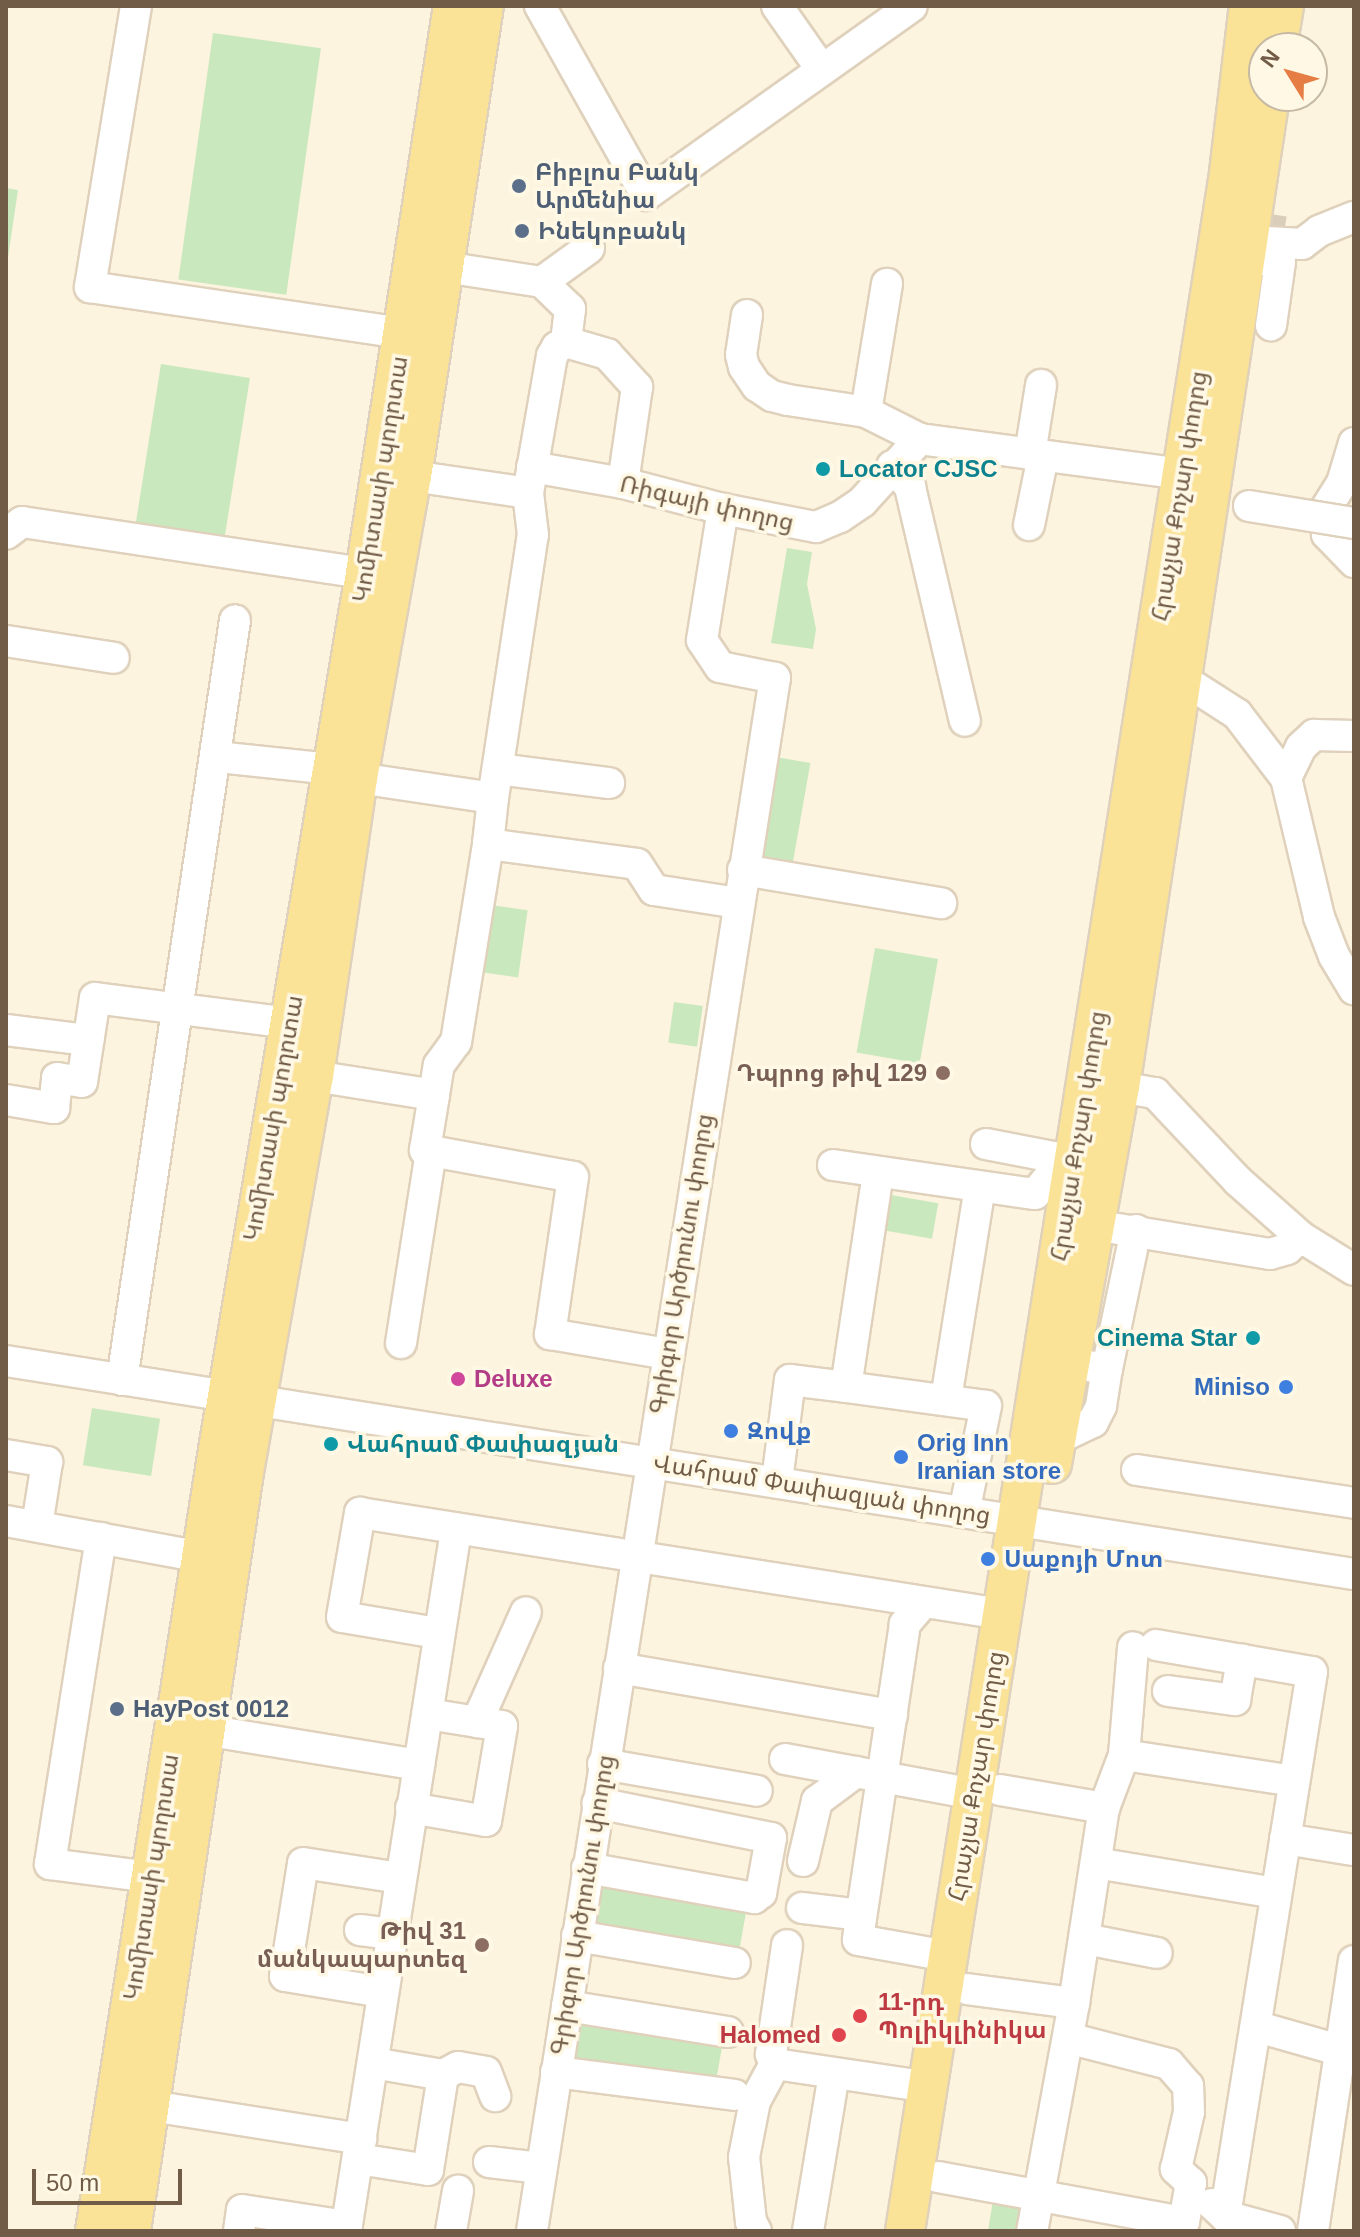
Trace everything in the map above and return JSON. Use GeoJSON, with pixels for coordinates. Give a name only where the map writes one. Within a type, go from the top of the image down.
{"type":"FeatureCollection","features":[{"type":"Feature","properties":{"kind":"main road","name":"Կոմիտասի պողոտա"},"geometry":{"type":"LineString","coordinates":[[95,2231],[202,1557],[242,1400],[314,1076],[365,573],[453,6]]}},
{"type":"Feature","properties":{"kind":"main road","name":"Կոմիտասի պողոտա"},"geometry":{"type":"LineString","coordinates":[[131,2231],[205,1730],[289,1023],[412,476],[484,6]]}},
{"type":"Feature","properties":{"kind":"main road","name":"Հրաչյա Քոչար փողոց"},"geometry":{"type":"LineString","coordinates":[[930,2231],[967,1989],[1001,1614],[1055,1440],[1089,1366],[1094,1225],[1120,1087],[1168,675],[1182,474],[1228,181],[1257,29],[1284,6]]}},
{"type":"Feature","properties":{"kind":"main road","name":"Հրաչյա Քոչար փողոց"},"geometry":{"type":"LineString","coordinates":[[905,2231],[948,1956],[987,1792],[1029,1524],[1069,1160],[1168,675],[1211,500],[1259,230],[1269,112]]}},
{"type":"Feature","properties":{"kind":"street"},"geometry":{"type":"LineString","coordinates":[[136,6],[90,287],[402,333]]}},
{"type":"Feature","properties":{"kind":"street"},"geometry":{"type":"LineString","coordinates":[[540,6],[646,195],[912,6]]}},
{"type":"Feature","properties":{"kind":"street"},"geometry":{"type":"LineString","coordinates":[[777,6],[822,70]]}},
{"type":"Feature","properties":{"kind":"street"},"geometry":{"type":"LineString","coordinates":[[1259,230],[1302,244],[1319,231],[1354,217]]}},
{"type":"Feature","properties":{"kind":"street"},"geometry":{"type":"LineString","coordinates":[[1259,230],[1280,262],[1271,325]]}},
{"type":"Feature","properties":{"kind":"street"},"geometry":{"type":"LineString","coordinates":[[542,282],[589,248]]}},
{"type":"Feature","properties":{"kind":"street"},"geometry":{"type":"LineString","coordinates":[[444,267],[542,282],[570,309],[566,342]]}},
{"type":"Feature","properties":{"kind":"street"},"geometry":{"type":"LineString","coordinates":[[866,412],[887,284]]}},
{"type":"Feature","properties":{"kind":"street"},"geometry":{"type":"LineString","coordinates":[[747,315],[741,355],[744,367],[757,386],[788,400],[866,412],[920,439],[1182,474]]}},
{"type":"Feature","properties":{"kind":"street"},"geometry":{"type":"LineString","coordinates":[[623,483],[637,387],[607,354],[566,342],[557,347],[552,356],[530,480],[533,535],[456,1042],[439,1065],[425,1150],[573,1177],[550,1334],[667,1354]]}},
{"type":"Feature","properties":{"kind":"street"},"geometry":{"type":"LineString","coordinates":[[1029,525],[1041,385]]}},
{"type":"Feature","properties":{"kind":"street","name":"Ռիգայի փողոց"},"geometry":{"type":"LineString","coordinates":[[412,476],[623,483],[723,509],[816,527],[840,517],[862,502],[920,439]]}},
{"type":"Feature","properties":{"kind":"street"},"geometry":{"type":"LineString","coordinates":[[1354,443],[1342,483],[1326,509],[1327,534],[1354,562]]}},
{"type":"Feature","properties":{"kind":"street"},"geometry":{"type":"LineString","coordinates":[[892,466],[910,487],[965,721]]}},
{"type":"Feature","properties":{"kind":"street"},"geometry":{"type":"LineString","coordinates":[[1211,500],[1354,523]]}},
{"type":"Feature","properties":{"kind":"street","name":"Գրիգոր Արծրունու փողոց"},"geometry":{"type":"LineString","coordinates":[[532,2231],[650,1461],[775,678],[720,667],[702,640],[723,509]]}},
{"type":"Feature","properties":{"kind":"street"},"geometry":{"type":"LineString","coordinates":[[6,534],[22,522],[365,573]]}},
{"type":"Feature","properties":{"kind":"street"},"geometry":{"type":"LineString","coordinates":[[122,1380],[235,620]]}},
{"type":"Feature","properties":{"kind":"street"},"geometry":{"type":"LineString","coordinates":[[6,641],[114,658]]}},
{"type":"Feature","properties":{"kind":"street"},"geometry":{"type":"LineString","coordinates":[[1168,675],[1237,714],[1286,778],[1319,917],[1334,956],[1354,989]]}},
{"type":"Feature","properties":{"kind":"street"},"geometry":{"type":"LineString","coordinates":[[1286,778],[1301,747],[1314,735],[1354,736]]}},
{"type":"Feature","properties":{"kind":"street"},"geometry":{"type":"LineString","coordinates":[[217,757],[345,774],[496,784],[609,783]]}},
{"type":"Feature","properties":{"kind":"street"},"geometry":{"type":"LineString","coordinates":[[488,844],[637,864],[654,890],[738,903]]}},
{"type":"Feature","properties":{"kind":"street"},"geometry":{"type":"LineString","coordinates":[[743,870],[941,903]]}},
{"type":"Feature","properties":{"kind":"street"},"geometry":{"type":"LineString","coordinates":[[6,1100],[54,1108],[57,1078],[82,1082],[95,998],[289,1023]]}},
{"type":"Feature","properties":{"kind":"street"},"geometry":{"type":"LineString","coordinates":[[6,1030],[88,1040]]}},
{"type":"Feature","properties":{"kind":"street"},"geometry":{"type":"LineString","coordinates":[[314,1076],[434,1095]]}},
{"type":"Feature","properties":{"kind":"street"},"geometry":{"type":"LineString","coordinates":[[1120,1087],[1155,1093],[1238,1181],[1301,1237],[1354,1270]]}},
{"type":"Feature","properties":{"kind":"street"},"geometry":{"type":"LineString","coordinates":[[986,1144],[1069,1160]]}},
{"type":"Feature","properties":{"kind":"street"},"geometry":{"type":"LineString","coordinates":[[401,1343],[431,1151]]}},
{"type":"Feature","properties":{"kind":"street"},"geometry":{"type":"LineString","coordinates":[[833,1165],[1035,1194],[1069,1160]]}},
{"type":"Feature","properties":{"kind":"street"},"geometry":{"type":"LineString","coordinates":[[846,1387],[878,1173]]}},
{"type":"Feature","properties":{"kind":"street"},"geometry":{"type":"LineString","coordinates":[[946,1399],[980,1187]]}},
{"type":"Feature","properties":{"kind":"street"},"geometry":{"type":"LineString","coordinates":[[1094,1225],[1270,1254],[1287,1249],[1301,1237]]}},
{"type":"Feature","properties":{"kind":"street"},"geometry":{"type":"LineString","coordinates":[[1089,1366],[1136,1230]]}},
{"type":"Feature","properties":{"kind":"street","name":"Վահրամ Փափազյան փողոց"},"geometry":{"type":"LineString","coordinates":[[6,1361],[1354,1574]]}},
{"type":"Feature","properties":{"kind":"street"},"geometry":{"type":"LineString","coordinates":[[777,1481],[790,1380],[946,1399],[986,1406],[964,1512]]}},
{"type":"Feature","properties":{"kind":"street"},"geometry":{"type":"LineString","coordinates":[[6,1455],[47,1462],[37,1526]]}},
{"type":"Feature","properties":{"kind":"street"},"geometry":{"type":"LineString","coordinates":[[1137,1470],[1354,1503]]}},
{"type":"Feature","properties":{"kind":"street"},"geometry":{"type":"LineString","coordinates":[[437,1633],[342,1617],[360,1513],[1001,1614]]}},
{"type":"Feature","properties":{"kind":"street"},"geometry":{"type":"LineString","coordinates":[[6,1521],[202,1557]]}},
{"type":"Feature","properties":{"kind":"street"},"geometry":{"type":"LineString","coordinates":[[239,2231],[242,2210],[347,2229],[428,1714],[437,1633],[456,1530]]}},
{"type":"Feature","properties":{"kind":"street"},"geometry":{"type":"LineString","coordinates":[[101,1538],[50,1864],[150,1877]]}},
{"type":"Feature","properties":{"kind":"street"},"geometry":{"type":"LineString","coordinates":[[923,1603],[905,1624],[892,1715],[869,1775],[858,1940],[948,1956]]}},
{"type":"Feature","properties":{"kind":"street"},"geometry":{"type":"LineString","coordinates":[[477,1722],[526,1612]]}},
{"type":"Feature","properties":{"kind":"street"},"geometry":{"type":"LineString","coordinates":[[1032,2231],[1085,1939],[1104,1808],[1124,1755],[1144,1646],[1312,1672],[1258,2027],[1225,2216]]}},
{"type":"Feature","properties":{"kind":"street"},"geometry":{"type":"LineString","coordinates":[[1168,1691],[1235,1700],[1242,1660]]}},
{"type":"Feature","properties":{"kind":"street"},"geometry":{"type":"LineString","coordinates":[[619,1668],[892,1715]]}},
{"type":"Feature","properties":{"kind":"street"},"geometry":{"type":"LineString","coordinates":[[411,1808],[486,1821],[502,1726],[428,1714]]}},
{"type":"Feature","properties":{"kind":"street"},"geometry":{"type":"LineString","coordinates":[[205,1730],[419,1765]]}},
{"type":"Feature","properties":{"kind":"street"},"geometry":{"type":"LineString","coordinates":[[1124,1755],[1294,1781]]}},
{"type":"Feature","properties":{"kind":"street"},"geometry":{"type":"LineString","coordinates":[[785,1759],[869,1775],[1104,1808]]}},
{"type":"Feature","properties":{"kind":"street"},"geometry":{"type":"LineString","coordinates":[[603,1764],[757,1791]]}},
{"type":"Feature","properties":{"kind":"street"},"geometry":{"type":"LineString","coordinates":[[803,1861],[817,1801],[869,1775]]}},
{"type":"Feature","properties":{"kind":"street"},"geometry":{"type":"LineString","coordinates":[[587,1868],[754,1898],[761,1893],[771,1838],[597,1803]]}},
{"type":"Feature","properties":{"kind":"street"},"geometry":{"type":"LineString","coordinates":[[1285,1839],[1354,1850]]}},
{"type":"Feature","properties":{"kind":"street"},"geometry":{"type":"LineString","coordinates":[[382,1992],[285,1976],[303,1863],[400,1878]]}},
{"type":"Feature","properties":{"kind":"street"},"geometry":{"type":"LineString","coordinates":[[1096,1863],[1276,1893]]}},
{"type":"Feature","properties":{"kind":"street"},"geometry":{"type":"LineString","coordinates":[[802,1908],[861,1915]]}},
{"type":"Feature","properties":{"kind":"street"},"geometry":{"type":"LineString","coordinates":[[360,1930],[391,1934]]}},
{"type":"Feature","properties":{"kind":"street"},"geometry":{"type":"LineString","coordinates":[[577,1936],[735,1963]]}},
{"type":"Feature","properties":{"kind":"street"},"geometry":{"type":"LineString","coordinates":[[1085,1939],[1157,1953]]}},
{"type":"Feature","properties":{"kind":"street"},"geometry":{"type":"LineString","coordinates":[[775,2064],[771,2054],[787,1945]]}},
{"type":"Feature","properties":{"kind":"street"},"geometry":{"type":"LineString","coordinates":[[1313,2231],[1354,1961]]}},
{"type":"Feature","properties":{"kind":"street"},"geometry":{"type":"LineString","coordinates":[[967,1989],[1074,2003]]}},
{"type":"Feature","properties":{"kind":"street"},"geometry":{"type":"LineString","coordinates":[[567,2006],[728,2032]]}},
{"type":"Feature","properties":{"kind":"street"},"geometry":{"type":"LineString","coordinates":[[1258,2027],[1339,2050]]}},
{"type":"Feature","properties":{"kind":"street"},"geometry":{"type":"LineString","coordinates":[[1068,2038],[1169,2064],[1188,2086],[1189,2112],[1176,2169],[1225,2216],[1280,2231]]}},
{"type":"Feature","properties":{"kind":"street"},"geometry":{"type":"LineString","coordinates":[[373,2063],[443,2075],[458,2067],[486,2072],[495,2096]]}},
{"type":"Feature","properties":{"kind":"street"},"geometry":{"type":"LineString","coordinates":[[775,2064],[928,2087]]}},
{"type":"Feature","properties":{"kind":"street"},"geometry":{"type":"LineString","coordinates":[[756,2231],[751,2222],[744,2157],[755,2101],[775,2064]]}},
{"type":"Feature","properties":{"kind":"street"},"geometry":{"type":"LineString","coordinates":[[556,2072],[735,2095]]}},
{"type":"Feature","properties":{"kind":"street"},"geometry":{"type":"LineString","coordinates":[[808,2231],[834,2074]]}},
{"type":"Feature","properties":{"kind":"street"},"geometry":{"type":"LineString","coordinates":[[151,2106],[360,2149],[428,2170],[443,2075]]}},
{"type":"Feature","properties":{"kind":"street"},"geometry":{"type":"LineString","coordinates":[[489,2162],[541,2168]]}},
{"type":"Feature","properties":{"kind":"street"},"geometry":{"type":"LineString","coordinates":[[938,2177],[1184,2222],[1191,2183]]}},
{"type":"Feature","properties":{"kind":"street"},"geometry":{"type":"LineString","coordinates":[[451,2231],[458,2191]]}},
{"type":"Feature","properties":{"kind":"green space"},"geometry":{"type":"Polygon","coordinates":[[[213,33],[321,48],[286,295],[178,280],[213,33]]]}},
{"type":"Feature","properties":{"kind":"green space"},"geometry":{"type":"Polygon","coordinates":[[[6,188],[18,190],[6,271],[6,188]]]}},
{"type":"Feature","properties":{"kind":"green space"},"geometry":{"type":"Polygon","coordinates":[[[161,364],[250,378],[224,540],[135,526],[161,364]]]}},
{"type":"Feature","properties":{"kind":"green space"},"geometry":{"type":"Polygon","coordinates":[[[787,548],[812,552],[807,584],[816,629],[813,649],[771,643],[787,548]]]}},
{"type":"Feature","properties":{"kind":"green space"},"geometry":{"type":"Polygon","coordinates":[[[770,756],[810,763],[791,871],[751,864],[770,756]]]}},
{"type":"Feature","properties":{"kind":"green space"},"geometry":{"type":"Polygon","coordinates":[[[491,905],[528,910],[518,977],[482,972],[491,905]]]}},
{"type":"Feature","properties":{"kind":"green space"},"geometry":{"type":"Polygon","coordinates":[[[875,948],[938,959],[920,1064],[857,1052],[875,948]]]}},
{"type":"Feature","properties":{"kind":"green space"},"geometry":{"type":"Polygon","coordinates":[[[674,1002],[703,1006],[697,1047],[668,1043],[674,1002]]]}},
{"type":"Feature","properties":{"kind":"green space"},"geometry":{"type":"Polygon","coordinates":[[[891,1195],[938,1203],[932,1239],[885,1230],[891,1195]]]}},
{"type":"Feature","properties":{"kind":"green space"},"geometry":{"type":"Polygon","coordinates":[[[92,1408],[160,1419],[151,1476],[83,1465],[92,1408]]]}},
{"type":"Feature","properties":{"kind":"green space"},"geometry":{"type":"Polygon","coordinates":[[[596,1882],[747,1909],[738,1960],[587,1933],[596,1882]]]}},
{"type":"Feature","properties":{"kind":"green space"},"geometry":{"type":"Polygon","coordinates":[[[573,2011],[724,2038],[715,2089],[564,2062],[573,2011]]]}},
{"type":"Feature","properties":{"kind":"green space"},"geometry":{"type":"Polygon","coordinates":[[[993,2200],[1022,2205],[1022,2231],[988,2231],[993,2200]]]}},
{"type":"Feature","properties":{"kind":"tunnel"},"geometry":{"type":"LineString","coordinates":[[1269,232],[1272,214]]}},
{"type":"Feature","properties":{"kind":"place","name":"Բիբլոս Բանկ Արմենիա"},"geometry":{"type":"Point","coordinates":[519,186]}},
{"type":"Feature","properties":{"kind":"place","name":"Ինեկոբանկ"},"geometry":{"type":"Point","coordinates":[522,231]}},
{"type":"Feature","properties":{"kind":"place","name":"Locator CJSC"},"geometry":{"type":"Point","coordinates":[823,469]}},
{"type":"Feature","properties":{"kind":"place","name":"Դպրոց թիվ 129"},"geometry":{"type":"Point","coordinates":[943,1073]}},
{"type":"Feature","properties":{"kind":"place","name":"Cinema Star"},"geometry":{"type":"Point","coordinates":[1253,1338]}},
{"type":"Feature","properties":{"kind":"place","name":"Deluxe"},"geometry":{"type":"Point","coordinates":[458,1379]}},
{"type":"Feature","properties":{"kind":"place","name":"Miniso"},"geometry":{"type":"Point","coordinates":[1286,1387]}},
{"type":"Feature","properties":{"kind":"place","name":"Զովք"},"geometry":{"type":"Point","coordinates":[731,1431]}},
{"type":"Feature","properties":{"kind":"place","name":"Վահրամ Փափազյան"},"geometry":{"type":"Point","coordinates":[331,1444]}},
{"type":"Feature","properties":{"kind":"place","name":"Orig Inn Iranian store"},"geometry":{"type":"Point","coordinates":[901,1457]}},
{"type":"Feature","properties":{"kind":"place","name":"Սաքոյի Մոտ"},"geometry":{"type":"Point","coordinates":[988,1559]}},
{"type":"Feature","properties":{"kind":"place","name":"HayPost 0012"},"geometry":{"type":"Point","coordinates":[117,1709]}},
{"type":"Feature","properties":{"kind":"place","name":"Թիվ 31 մանկապարտեզ"},"geometry":{"type":"Point","coordinates":[482,1945]}},
{"type":"Feature","properties":{"kind":"place","name":"11-րդ Պոլիկլինիկա"},"geometry":{"type":"Point","coordinates":[860,2016]}},
{"type":"Feature","properties":{"kind":"place","name":"Halomed"},"geometry":{"type":"Point","coordinates":[839,2035]}}]}
